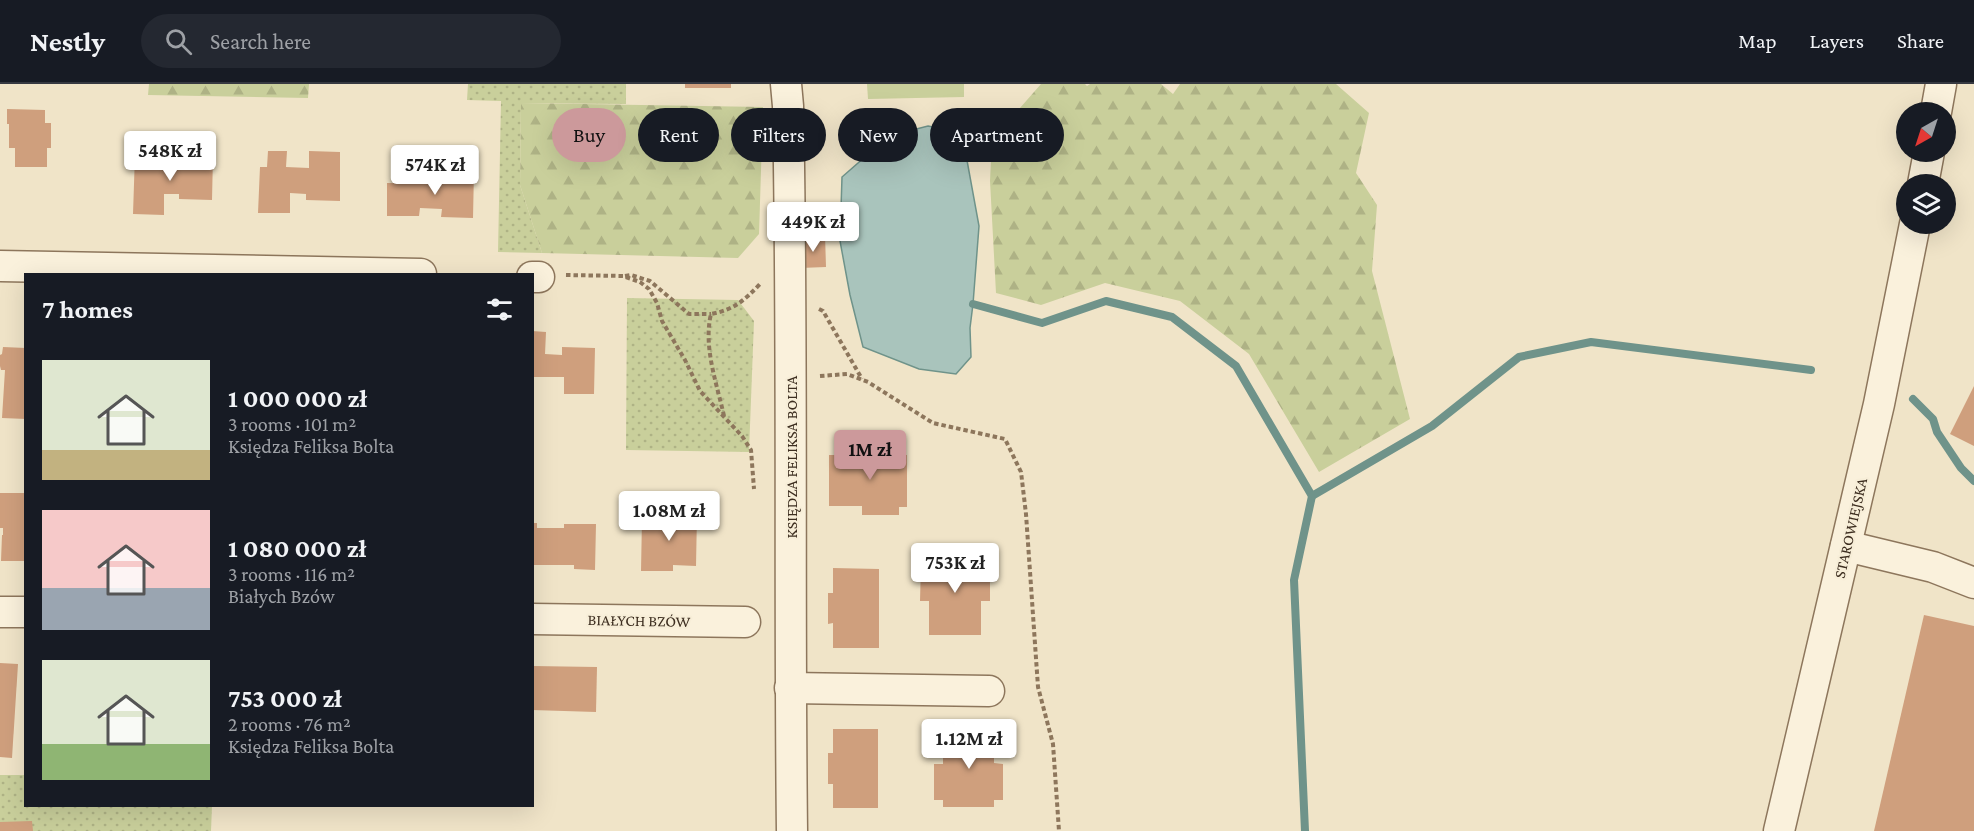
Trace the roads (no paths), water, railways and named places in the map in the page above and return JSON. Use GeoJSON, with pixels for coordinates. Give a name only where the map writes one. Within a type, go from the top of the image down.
{"type":"FeatureCollection","features":[{"type":"Feature","properties":{"kind":"street","name":"KSIĘDZA FELIKSA BOLTA"},"geometry":{"type":"LineString","coordinates":[[786,84],[791,295],[792,831]]}},
{"type":"Feature","properties":{"kind":"street"},"geometry":{"type":"LineString","coordinates":[[1938,102],[1941,84]]}},
{"type":"Feature","properties":{"kind":"street","name":"STAROWIEJSKA"},"geometry":{"type":"LineString","coordinates":[[1779,831],[1879,404],[1913,234]]}},
{"type":"Feature","properties":{"kind":"street"},"geometry":{"type":"LineString","coordinates":[[0,266],[369,273]]}},
{"type":"Feature","properties":{"kind":"street"},"geometry":{"type":"LineString","coordinates":[[1846,546],[1933,567],[1974,583]]}},
{"type":"Feature","properties":{"kind":"street"},"geometry":{"type":"LineString","coordinates":[[0,612],[24,612]]}},
{"type":"Feature","properties":{"kind":"street","name":"BIAŁYCH BZÓW"},"geometry":{"type":"LineString","coordinates":[[534,619],[745,622]]}},
{"type":"Feature","properties":{"kind":"street"},"geometry":{"type":"LineString","coordinates":[[790,688],[989,691]]}},
{"type":"Feature","properties":{"kind":"water"},"geometry":{"type":"Polygon","coordinates":[[[930,126],[930,162],[967,162],[979,226],[970,328],[971,357],[956,374],[919,369],[863,347],[840,241],[842,177],[859,162],[918,162],[918,129],[930,126]]]}},
{"type":"Feature","properties":{"kind":"waterway"},"geometry":{"type":"LineString","coordinates":[[973,304],[1042,323],[1106,301],[1172,317],[1236,366],[1312,496],[1294,580],[1305,831]]}},
{"type":"Feature","properties":{"kind":"waterway"},"geometry":{"type":"LineString","coordinates":[[1312,496],[1432,426],[1519,357],[1591,342],[1811,370]]}},
{"type":"Feature","properties":{"kind":"waterway"},"geometry":{"type":"LineString","coordinates":[[1913,399],[1933,419],[1937,432],[1961,468],[1974,481]]}}]}
